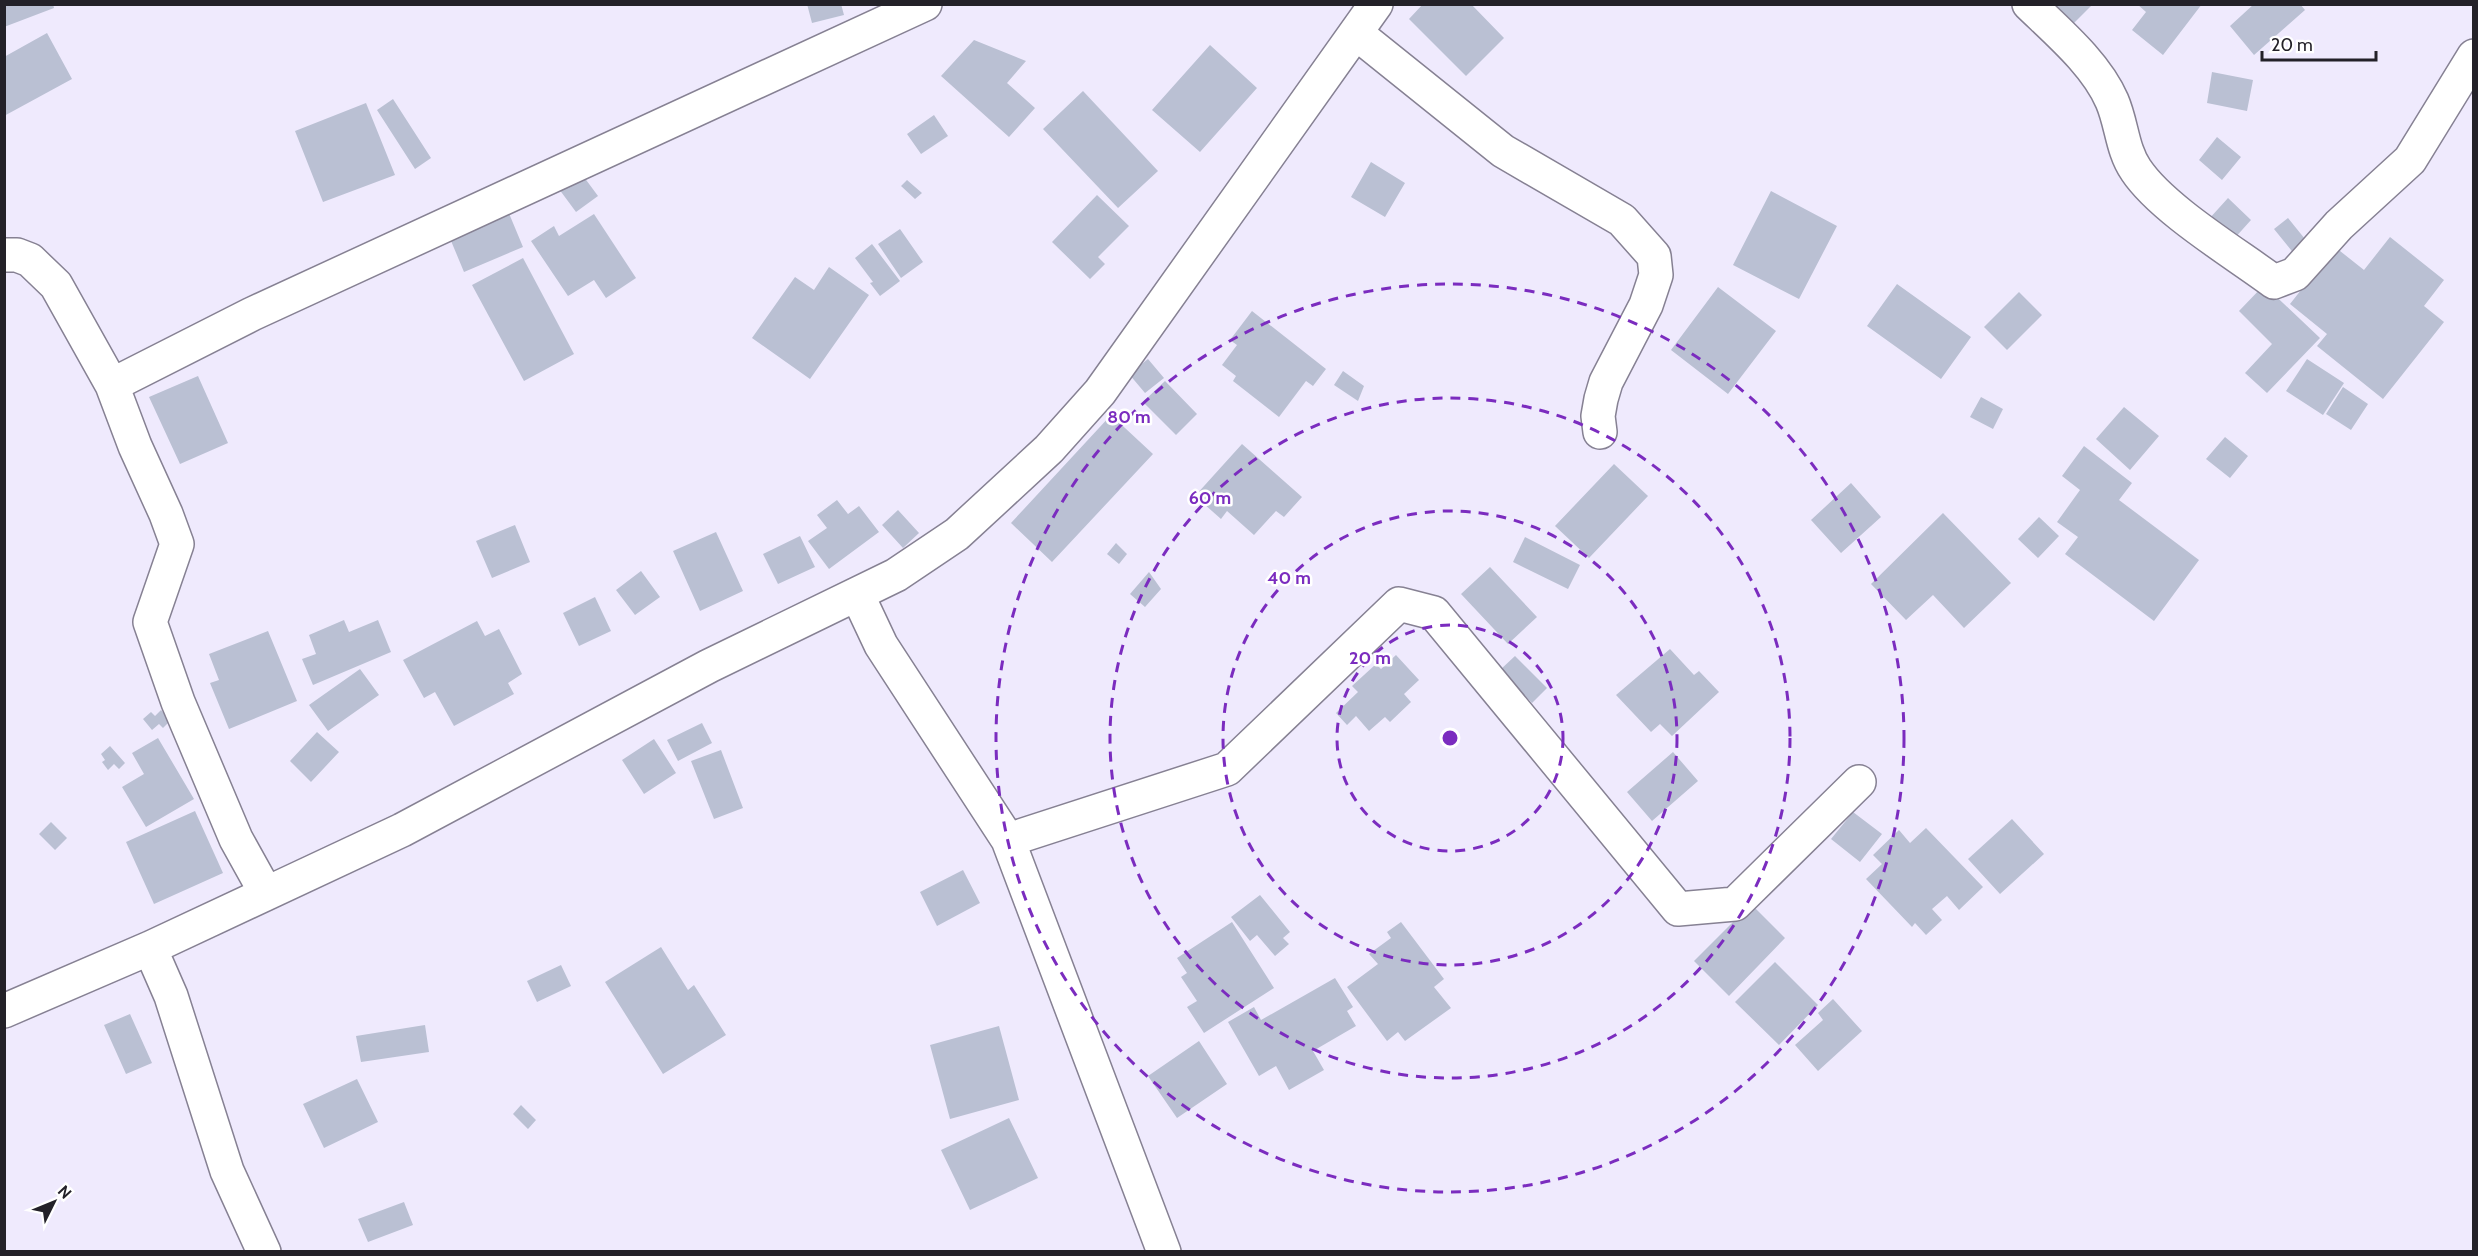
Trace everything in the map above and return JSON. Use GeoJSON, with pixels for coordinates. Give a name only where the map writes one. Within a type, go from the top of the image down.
{"type":"FeatureCollection","features":[{"type":"Feature","properties":{"kind":"street"},"geometry":{"type":"LineString","coordinates":[[112,385],[252,314],[925,4]]}},
{"type":"Feature","properties":{"kind":"street"},"geometry":{"type":"LineString","coordinates":[[4,1011],[150,948],[402,830],[709,666],[896,575],[957,534],[1049,449],[1100,392],[1376,4]]}},
{"type":"Feature","properties":{"kind":"street"},"geometry":{"type":"LineString","coordinates":[[2029,4],[2093,70],[2105,87],[2121,126],[2126,152],[2136,171],[2161,199],[2274,282],[2295,274],[2339,225],[2410,160],[2474,56]]}},
{"type":"Feature","properties":{"kind":"street"},"geometry":{"type":"LineString","coordinates":[[1356,33],[1503,151],[1622,220],[1654,256],[1656,275],[1646,305],[1606,382],[1600,399],[1598,416],[1600,432]]}},
{"type":"Feature","properties":{"kind":"street"},"geometry":{"type":"LineString","coordinates":[[4,255],[30,260],[56,285],[112,385],[177,544],[150,622],[178,702],[236,839],[266,893]]}},
{"type":"Feature","properties":{"kind":"street"},"geometry":{"type":"LineString","coordinates":[[857,594],[881,645],[1008,840],[1164,1251]]}},
{"type":"Feature","properties":{"kind":"street"},"geometry":{"type":"LineString","coordinates":[[1008,840],[1227,769],[1399,604],[1434,613],[1678,909],[1735,904],[1859,782]]}},
{"type":"Feature","properties":{"kind":"street"},"geometry":{"type":"LineString","coordinates":[[150,948],[171,996],[227,1171],[264,1251]]}},
{"type":"Feature","properties":{"kind":"building"},"geometry":{"type":"Polygon","coordinates":[[[4,4],[53,4],[54,8],[4,27],[4,4]]]}},
{"type":"Feature","properties":{"kind":"building"},"geometry":{"type":"Polygon","coordinates":[[[807,4],[841,4],[844,15],[812,23],[807,4]]]}},
{"type":"Feature","properties":{"kind":"building"},"geometry":{"type":"Polygon","coordinates":[[[1423,4],[1471,4],[1504,38],[1466,76],[1409,19],[1423,4]]]}},
{"type":"Feature","properties":{"kind":"building"},"geometry":{"type":"Polygon","coordinates":[[[2137,4],[2202,4],[2163,55],[2132,30],[2146,12],[2137,4]]]}},
{"type":"Feature","properties":{"kind":"building"},"geometry":{"type":"Polygon","coordinates":[[[2254,4],[2300,4],[2305,10],[2254,55],[2230,26],[2254,4]]]}},
{"type":"Feature","properties":{"kind":"building"},"geometry":{"type":"Polygon","coordinates":[[[2049,5],[2092,5],[2071,26],[2049,5]]]}},
{"type":"Feature","properties":{"kind":"building"},"geometry":{"type":"Polygon","coordinates":[[[47,33],[72,79],[4,116],[4,57],[47,33]]]}},
{"type":"Feature","properties":{"kind":"building"},"geometry":{"type":"Polygon","coordinates":[[[974,40],[1026,61],[1007,83],[1035,108],[1009,137],[941,76],[974,40]]]}},
{"type":"Feature","properties":{"kind":"building"},"geometry":{"type":"Polygon","coordinates":[[[1210,45],[1257,88],[1200,152],[1152,110],[1210,45]]]}},
{"type":"Feature","properties":{"kind":"building"},"geometry":{"type":"Polygon","coordinates":[[[2212,72],[2253,80],[2247,111],[2207,103],[2212,72]]]}},
{"type":"Feature","properties":{"kind":"building"},"geometry":{"type":"Polygon","coordinates":[[[1083,91],[1158,171],[1118,208],[1043,129],[1083,91]]]}},
{"type":"Feature","properties":{"kind":"building"},"geometry":{"type":"Polygon","coordinates":[[[393,99],[431,158],[415,169],[377,110],[393,99]]]}},
{"type":"Feature","properties":{"kind":"building"},"geometry":{"type":"Polygon","coordinates":[[[366,103],[395,175],[323,202],[295,131],[366,103]]]}},
{"type":"Feature","properties":{"kind":"building"},"geometry":{"type":"Polygon","coordinates":[[[934,115],[948,136],[921,154],[907,134],[934,115]]]}},
{"type":"Feature","properties":{"kind":"building"},"geometry":{"type":"Polygon","coordinates":[[[2217,137],[2241,157],[2222,180],[2199,160],[2217,137]]]}},
{"type":"Feature","properties":{"kind":"building"},"geometry":{"type":"Polygon","coordinates":[[[1371,162],[1405,183],[1385,217],[1351,197],[1371,162]]]}},
{"type":"Feature","properties":{"kind":"building"},"geometry":{"type":"Polygon","coordinates":[[[581,173],[598,196],[576,212],[559,189],[581,173]]]}},
{"type":"Feature","properties":{"kind":"building"},"geometry":{"type":"Polygon","coordinates":[[[907,180],[922,193],[915,199],[901,186],[907,180]]]}},
{"type":"Feature","properties":{"kind":"building"},"geometry":{"type":"Polygon","coordinates":[[[1771,191],[1837,226],[1799,299],[1733,265],[1771,191]]]}},
{"type":"Feature","properties":{"kind":"building"},"geometry":{"type":"Polygon","coordinates":[[[1097,195],[1129,226],[1098,257],[1105,264],[1090,279],[1052,242],[1097,195]]]}},
{"type":"Feature","properties":{"kind":"building"},"geometry":{"type":"Polygon","coordinates":[[[2228,198],[2251,220],[2233,240],[2209,219],[2228,198]]]}},
{"type":"Feature","properties":{"kind":"building"},"geometry":{"type":"Polygon","coordinates":[[[508,211],[523,247],[464,272],[449,236],[508,211]]]}},
{"type":"Feature","properties":{"kind":"building"},"geometry":{"type":"Polygon","coordinates":[[[594,214],[636,278],[606,298],[594,280],[568,296],[531,241],[554,226],[559,236],[594,214]]]}},
{"type":"Feature","properties":{"kind":"building"},"geometry":{"type":"Polygon","coordinates":[[[2288,218],[2309,244],[2295,255],[2274,229],[2288,218]]]}},
{"type":"Feature","properties":{"kind":"building"},"geometry":{"type":"Polygon","coordinates":[[[900,229],[923,262],[901,278],[878,244],[900,229]]]}},
{"type":"Feature","properties":{"kind":"building"},"geometry":{"type":"Polygon","coordinates":[[[2390,237],[2444,280],[2424,306],[2444,322],[2383,399],[2317,346],[2327,334],[2290,304],[2335,247],[2364,270],[2390,237]]]}},
{"type":"Feature","properties":{"kind":"building"},"geometry":{"type":"Polygon","coordinates":[[[872,244],[900,281],[880,296],[870,283],[873,282],[855,258],[872,244]]]}},
{"type":"Feature","properties":{"kind":"building"},"geometry":{"type":"Polygon","coordinates":[[[523,258],[574,354],[524,381],[472,285],[523,258]]]}},
{"type":"Feature","properties":{"kind":"building"},"geometry":{"type":"Polygon","coordinates":[[[829,267],[869,295],[810,379],[752,338],[795,277],[814,290],[829,267]]]}},
{"type":"Feature","properties":{"kind":"building"},"geometry":{"type":"Polygon","coordinates":[[[1897,284],[1971,337],[1941,379],[1867,326],[1897,284]]]}},
{"type":"Feature","properties":{"kind":"building"},"geometry":{"type":"Polygon","coordinates":[[[2264,285],[2320,338],[2267,393],[2245,373],[2272,344],[2239,311],[2264,285]]]}},
{"type":"Feature","properties":{"kind":"building"},"geometry":{"type":"Polygon","coordinates":[[[1718,287],[1776,331],[1728,394],[1671,350],[1718,287]]]}},
{"type":"Feature","properties":{"kind":"building"},"geometry":{"type":"Polygon","coordinates":[[[2019,292],[2042,315],[2007,350],[1984,327],[2019,292]]]}},
{"type":"Feature","properties":{"kind":"building"},"geometry":{"type":"Polygon","coordinates":[[[1252,311],[1326,369],[1313,386],[1306,381],[1279,417],[1233,381],[1236,376],[1222,365],[1237,345],[1230,340],[1252,311]]]}},
{"type":"Feature","properties":{"kind":"building"},"geometry":{"type":"Polygon","coordinates":[[[1148,359],[1164,378],[1145,393],[1129,374],[1148,359]]]}},
{"type":"Feature","properties":{"kind":"building"},"geometry":{"type":"Polygon","coordinates":[[[2307,359],[2344,383],[2323,415],[2286,391],[2307,359]]]}},
{"type":"Feature","properties":{"kind":"building"},"geometry":{"type":"Polygon","coordinates":[[[1343,371],[1364,386],[1358,401],[1334,385],[1343,371]]]}},
{"type":"Feature","properties":{"kind":"building"},"geometry":{"type":"Polygon","coordinates":[[[198,376],[228,443],[180,464],[149,397],[198,376]]]}},
{"type":"Feature","properties":{"kind":"building"},"geometry":{"type":"Polygon","coordinates":[[[1165,381],[1197,414],[1176,435],[1143,402],[1165,381]]]}},
{"type":"Feature","properties":{"kind":"building"},"geometry":{"type":"Polygon","coordinates":[[[2343,387],[2368,404],[2351,430],[2326,414],[2343,387]]]}},
{"type":"Feature","properties":{"kind":"building"},"geometry":{"type":"Polygon","coordinates":[[[1981,397],[2003,409],[1993,429],[1970,417],[1981,397]]]}},
{"type":"Feature","properties":{"kind":"building"},"geometry":{"type":"Polygon","coordinates":[[[2124,407],[2159,436],[2130,470],[2096,439],[2124,407]]]}},
{"type":"Feature","properties":{"kind":"building"},"geometry":{"type":"Polygon","coordinates":[[[1111,415],[1153,454],[1052,562],[1011,523],[1111,415]]]}},
{"type":"Feature","properties":{"kind":"building"},"geometry":{"type":"Polygon","coordinates":[[[2225,437],[2248,456],[2230,478],[2206,459],[2225,437]]]}},
{"type":"Feature","properties":{"kind":"building"},"geometry":{"type":"Polygon","coordinates":[[[1242,444],[1302,497],[1284,517],[1276,511],[1254,535],[1227,511],[1221,519],[1195,496],[1242,444]]]}},
{"type":"Feature","properties":{"kind":"building"},"geometry":{"type":"Polygon","coordinates":[[[2084,446],[2132,483],[2119,500],[2199,560],[2154,621],[2065,554],[2078,537],[2057,522],[2080,490],[2062,476],[2084,446]]]}},
{"type":"Feature","properties":{"kind":"building"},"geometry":{"type":"Polygon","coordinates":[[[1614,464],[1648,496],[1589,558],[1555,526],[1614,464]]]}},
{"type":"Feature","properties":{"kind":"building"},"geometry":{"type":"Polygon","coordinates":[[[1851,483],[1881,517],[1841,553],[1811,520],[1851,483]]]}},
{"type":"Feature","properties":{"kind":"building"},"geometry":{"type":"Polygon","coordinates":[[[837,500],[848,514],[859,506],[879,532],[829,569],[808,541],[827,528],[817,515],[837,500]]]}},
{"type":"Feature","properties":{"kind":"building"},"geometry":{"type":"Polygon","coordinates":[[[898,510],[919,533],[903,548],[882,525],[898,510]]]}},
{"type":"Feature","properties":{"kind":"building"},"geometry":{"type":"Polygon","coordinates":[[[1943,513],[2011,583],[1964,628],[1933,595],[1906,620],[1871,584],[1943,513]]]}},
{"type":"Feature","properties":{"kind":"building"},"geometry":{"type":"Polygon","coordinates":[[[2039,517],[2059,536],[2038,558],[2018,539],[2039,517]]]}},
{"type":"Feature","properties":{"kind":"building"},"geometry":{"type":"Polygon","coordinates":[[[515,525],[530,562],[492,578],[476,541],[515,525]]]}},
{"type":"Feature","properties":{"kind":"building"},"geometry":{"type":"Polygon","coordinates":[[[716,532],[743,591],[700,611],[673,551],[716,532]]]}},
{"type":"Feature","properties":{"kind":"building"},"geometry":{"type":"Polygon","coordinates":[[[800,536],[815,567],[778,584],[763,554],[800,536]]]}},
{"type":"Feature","properties":{"kind":"building"},"geometry":{"type":"Polygon","coordinates":[[[1525,537],[1580,565],[1568,589],[1513,562],[1525,537]]]}},
{"type":"Feature","properties":{"kind":"building"},"geometry":{"type":"Polygon","coordinates":[[[1116,543],[1127,554],[1119,564],[1107,554],[1116,543]]]}},
{"type":"Feature","properties":{"kind":"building"},"geometry":{"type":"Polygon","coordinates":[[[1490,567],[1537,617],[1508,644],[1461,594],[1490,567]]]}},
{"type":"Feature","properties":{"kind":"building"},"geometry":{"type":"Polygon","coordinates":[[[641,571],[660,597],[635,615],[616,590],[641,571]]]}},
{"type":"Feature","properties":{"kind":"building"},"geometry":{"type":"Polygon","coordinates":[[[1149,572],[1161,589],[1145,607],[1130,594],[1149,572]]]}},
{"type":"Feature","properties":{"kind":"building"},"geometry":{"type":"Polygon","coordinates":[[[595,597],[611,631],[579,646],[563,613],[595,597]]]}},
{"type":"Feature","properties":{"kind":"building"},"geometry":{"type":"Polygon","coordinates":[[[344,620],[349,632],[378,620],[391,652],[313,685],[302,659],[316,654],[309,635],[344,620]]]}},
{"type":"Feature","properties":{"kind":"building"},"geometry":{"type":"Polygon","coordinates":[[[477,621],[485,636],[499,629],[522,674],[508,683],[514,694],[454,726],[435,692],[424,698],[403,660],[477,621]]]}},
{"type":"Feature","properties":{"kind":"building"},"geometry":{"type":"Polygon","coordinates":[[[268,631],[297,701],[229,729],[210,683],[219,680],[209,654],[268,631]]]}},
{"type":"Feature","properties":{"kind":"building"},"geometry":{"type":"Polygon","coordinates":[[[1670,649],[1694,675],[1699,671],[1719,692],[1672,736],[1660,724],[1651,732],[1616,695],[1670,649]]]}},
{"type":"Feature","properties":{"kind":"building"},"geometry":{"type":"Polygon","coordinates":[[[1396,655],[1419,680],[1404,694],[1411,702],[1390,722],[1385,717],[1369,731],[1356,716],[1347,725],[1336,713],[1358,692],[1352,686],[1376,664],[1381,669],[1396,655]]]}},
{"type":"Feature","properties":{"kind":"building"},"geometry":{"type":"Polygon","coordinates":[[[1515,656],[1547,688],[1532,703],[1500,670],[1515,656]]]}},
{"type":"Feature","properties":{"kind":"building"},"geometry":{"type":"Polygon","coordinates":[[[360,669],[379,695],[328,731],[309,705],[360,669]]]}},
{"type":"Feature","properties":{"kind":"building"},"geometry":{"type":"Polygon","coordinates":[[[161,710],[171,720],[163,728],[159,724],[152,730],[143,719],[151,712],[155,716],[161,710]]]}},
{"type":"Feature","properties":{"kind":"building"},"geometry":{"type":"Polygon","coordinates":[[[702,723],[712,743],[678,761],[667,740],[702,723]]]}},
{"type":"Feature","properties":{"kind":"building"},"geometry":{"type":"Polygon","coordinates":[[[317,732],[339,752],[311,782],[290,761],[317,732]]]}},
{"type":"Feature","properties":{"kind":"building"},"geometry":{"type":"Polygon","coordinates":[[[158,738],[194,799],[146,827],[122,787],[144,774],[132,753],[158,738]]]}},
{"type":"Feature","properties":{"kind":"building"},"geometry":{"type":"Polygon","coordinates":[[[654,739],[676,773],[644,794],[622,760],[654,739]]]}},
{"type":"Feature","properties":{"kind":"building"},"geometry":{"type":"Polygon","coordinates":[[[110,746],[125,763],[119,769],[114,764],[108,770],[102,762],[105,760],[101,754],[110,746]]]}},
{"type":"Feature","properties":{"kind":"building"},"geometry":{"type":"Polygon","coordinates":[[[721,750],[743,808],[714,819],[691,761],[721,750]]]}},
{"type":"Feature","properties":{"kind":"building"},"geometry":{"type":"Polygon","coordinates":[[[1673,752],[1698,781],[1652,821],[1627,792],[1673,752]]]}},
{"type":"Feature","properties":{"kind":"building"},"geometry":{"type":"Polygon","coordinates":[[[195,811],[223,873],[154,904],[126,842],[195,811]]]}},
{"type":"Feature","properties":{"kind":"building"},"geometry":{"type":"Polygon","coordinates":[[[1853,812],[1882,834],[1860,862],[1831,839],[1853,812]]]}},
{"type":"Feature","properties":{"kind":"building"},"geometry":{"type":"Polygon","coordinates":[[[2012,819],[2044,854],[2000,894],[1968,859],[2012,819]]]}},
{"type":"Feature","properties":{"kind":"building"},"geometry":{"type":"Polygon","coordinates":[[[51,822],[67,838],[55,850],[39,834],[51,822]]]}},
{"type":"Feature","properties":{"kind":"building"},"geometry":{"type":"Polygon","coordinates":[[[1926,828],[1983,887],[1959,910],[1947,896],[1932,909],[1942,920],[1926,935],[1915,923],[1912,927],[1866,879],[1882,864],[1873,855],[1899,830],[1910,843],[1926,828]]]}},
{"type":"Feature","properties":{"kind":"building"},"geometry":{"type":"Polygon","coordinates":[[[963,870],[980,903],[937,926],[920,892],[963,870]]]}},
{"type":"Feature","properties":{"kind":"building"},"geometry":{"type":"Polygon","coordinates":[[[1260,895],[1290,932],[1283,938],[1289,944],[1275,956],[1257,935],[1250,941],[1231,917],[1260,895]]]}},
{"type":"Feature","properties":{"kind":"building"},"geometry":{"type":"Polygon","coordinates":[[[1751,904],[1785,938],[1729,996],[1694,961],[1751,904]]]}},
{"type":"Feature","properties":{"kind":"building"},"geometry":{"type":"Polygon","coordinates":[[[1232,922],[1274,988],[1204,1033],[1187,1007],[1197,1001],[1181,977],[1187,973],[1177,958],[1232,922]]]}},
{"type":"Feature","properties":{"kind":"building"},"geometry":{"type":"Polygon","coordinates":[[[1401,922],[1444,979],[1434,987],[1451,1008],[1405,1041],[1398,1032],[1387,1041],[1347,987],[1378,964],[1369,954],[1391,938],[1387,932],[1401,922]]]}},
{"type":"Feature","properties":{"kind":"building"},"geometry":{"type":"Polygon","coordinates":[[[661,947],[688,990],[694,985],[726,1035],[663,1074],[605,982],[661,947]]]}},
{"type":"Feature","properties":{"kind":"building"},"geometry":{"type":"Polygon","coordinates":[[[1775,962],[1818,1005],[1779,1045],[1735,1002],[1775,962]]]}},
{"type":"Feature","properties":{"kind":"building"},"geometry":{"type":"Polygon","coordinates":[[[561,965],[571,986],[537,1002],[527,981],[561,965]]]}},
{"type":"Feature","properties":{"kind":"building"},"geometry":{"type":"Polygon","coordinates":[[[1335,978],[1353,1007],[1347,1011],[1356,1026],[1313,1051],[1324,1070],[1289,1090],[1276,1066],[1259,1076],[1228,1022],[1254,1007],[1261,1020],[1335,978]]]}},
{"type":"Feature","properties":{"kind":"building"},"geometry":{"type":"Polygon","coordinates":[[[1833,999],[1862,1031],[1818,1071],[1795,1045],[1823,1020],[1818,1013],[1833,999]]]}},
{"type":"Feature","properties":{"kind":"building"},"geometry":{"type":"Polygon","coordinates":[[[130,1014],[152,1063],[126,1074],[104,1025],[130,1014]]]}},
{"type":"Feature","properties":{"kind":"building"},"geometry":{"type":"Polygon","coordinates":[[[425,1025],[429,1052],[361,1062],[356,1036],[425,1025]]]}},
{"type":"Feature","properties":{"kind":"building"},"geometry":{"type":"Polygon","coordinates":[[[999,1026],[1019,1100],[950,1119],[930,1045],[999,1026]]]}},
{"type":"Feature","properties":{"kind":"building"},"geometry":{"type":"Polygon","coordinates":[[[1199,1041],[1227,1084],[1177,1118],[1148,1076],[1199,1041]]]}},
{"type":"Feature","properties":{"kind":"building"},"geometry":{"type":"Polygon","coordinates":[[[357,1079],[378,1122],[324,1148],[303,1104],[357,1079]]]}},
{"type":"Feature","properties":{"kind":"building"},"geometry":{"type":"Polygon","coordinates":[[[521,1105],[536,1120],[528,1129],[513,1114],[521,1105]]]}},
{"type":"Feature","properties":{"kind":"building"},"geometry":{"type":"Polygon","coordinates":[[[1009,1118],[1038,1178],[970,1210],[941,1150],[1009,1118]]]}},
{"type":"Feature","properties":{"kind":"building"},"geometry":{"type":"Polygon","coordinates":[[[404,1202],[413,1225],[368,1242],[358,1219],[404,1202]]]}}]}
